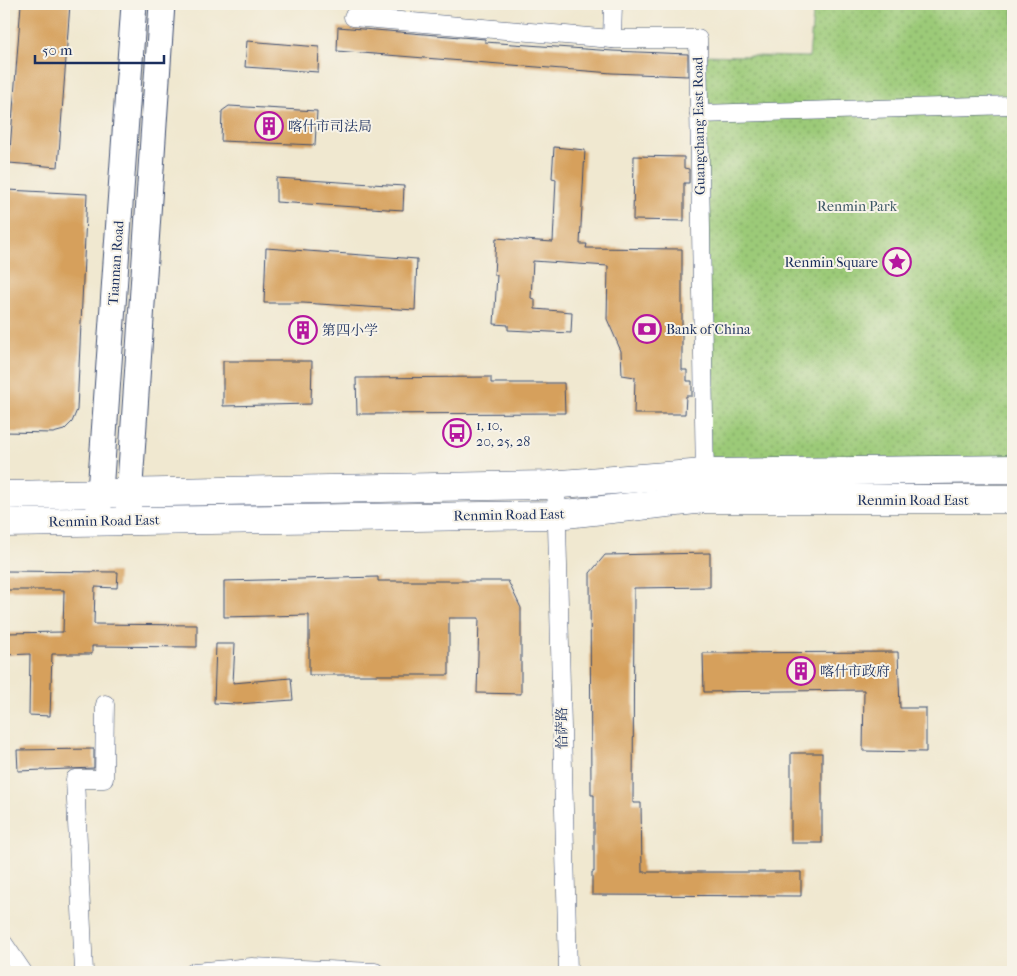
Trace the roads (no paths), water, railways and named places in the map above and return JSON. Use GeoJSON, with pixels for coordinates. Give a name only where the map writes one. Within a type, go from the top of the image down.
{"type":"FeatureCollection","features":[{"type":"Feature","properties":{"kind":"main road","name":"Renmin Road East"},"geometry":{"type":"LineString","coordinates":[[4,523],[556,515],[705,486],[1013,470]]}},
{"type":"Feature","properties":{"kind":"main road","name":"Renmin Road East"},"geometry":{"type":"LineString","coordinates":[[4,495],[556,484],[705,486],[1013,499]]}},
{"type":"Feature","properties":{"kind":"street","name":"Tiannan Road"},"geometry":{"type":"LineString","coordinates":[[98,521],[134,4]]}},
{"type":"Feature","properties":{"kind":"street","name":"Tiannan Road"},"geometry":{"type":"LineString","coordinates":[[128,521],[128,492],[162,4]]}},
{"type":"Feature","properties":{"kind":"street"},"geometry":{"type":"LineString","coordinates":[[612,39],[613,4]]}},
{"type":"Feature","properties":{"kind":"street","name":"Guangchang East Road"},"geometry":{"type":"LineString","coordinates":[[353,17],[612,39],[698,38],[705,486]]}},
{"type":"Feature","properties":{"kind":"street"},"geometry":{"type":"LineString","coordinates":[[699,114],[1013,105]]}},
{"type":"Feature","properties":{"kind":"street","name":"恰萨路"},"geometry":{"type":"LineString","coordinates":[[556,484],[568,972]]}},
{"type":"Feature","properties":{"kind":"street"},"geometry":{"type":"LineString","coordinates":[[84,972],[75,779],[104,779],[105,704]]}},
{"type":"Feature","properties":{"kind":"street"},"geometry":{"type":"LineString","coordinates":[[4,944],[23,972]]}},
{"type":"Feature","properties":{"kind":"street"},"geometry":{"type":"LineString","coordinates":[[194,972],[252,967],[376,972]]}},
{"type":"Feature","properties":{"kind":"place","name":"喀什市司法局"},"geometry":{"type":"Point","coordinates":[269,126]}},
{"type":"Feature","properties":{"kind":"place","name":"Renmin Square"},"geometry":{"type":"Point","coordinates":[897,262]}},
{"type":"Feature","properties":{"kind":"place","name":"Bank of China"},"geometry":{"type":"Point","coordinates":[647,329]}},
{"type":"Feature","properties":{"kind":"place","name":"第四小学"},"geometry":{"type":"Point","coordinates":[303,330]}},
{"type":"Feature","properties":{"kind":"place","name":"1, 10, 20, 25, 28"},"geometry":{"type":"Point","coordinates":[457,433]}},
{"type":"Feature","properties":{"kind":"place","name":"喀什市政府"},"geometry":{"type":"Point","coordinates":[801,671]}},
{"type":"Feature","properties":{"kind":"park label","name":"Renmin Park"},"geometry":{"type":"Point","coordinates":[857,206]}}]}
